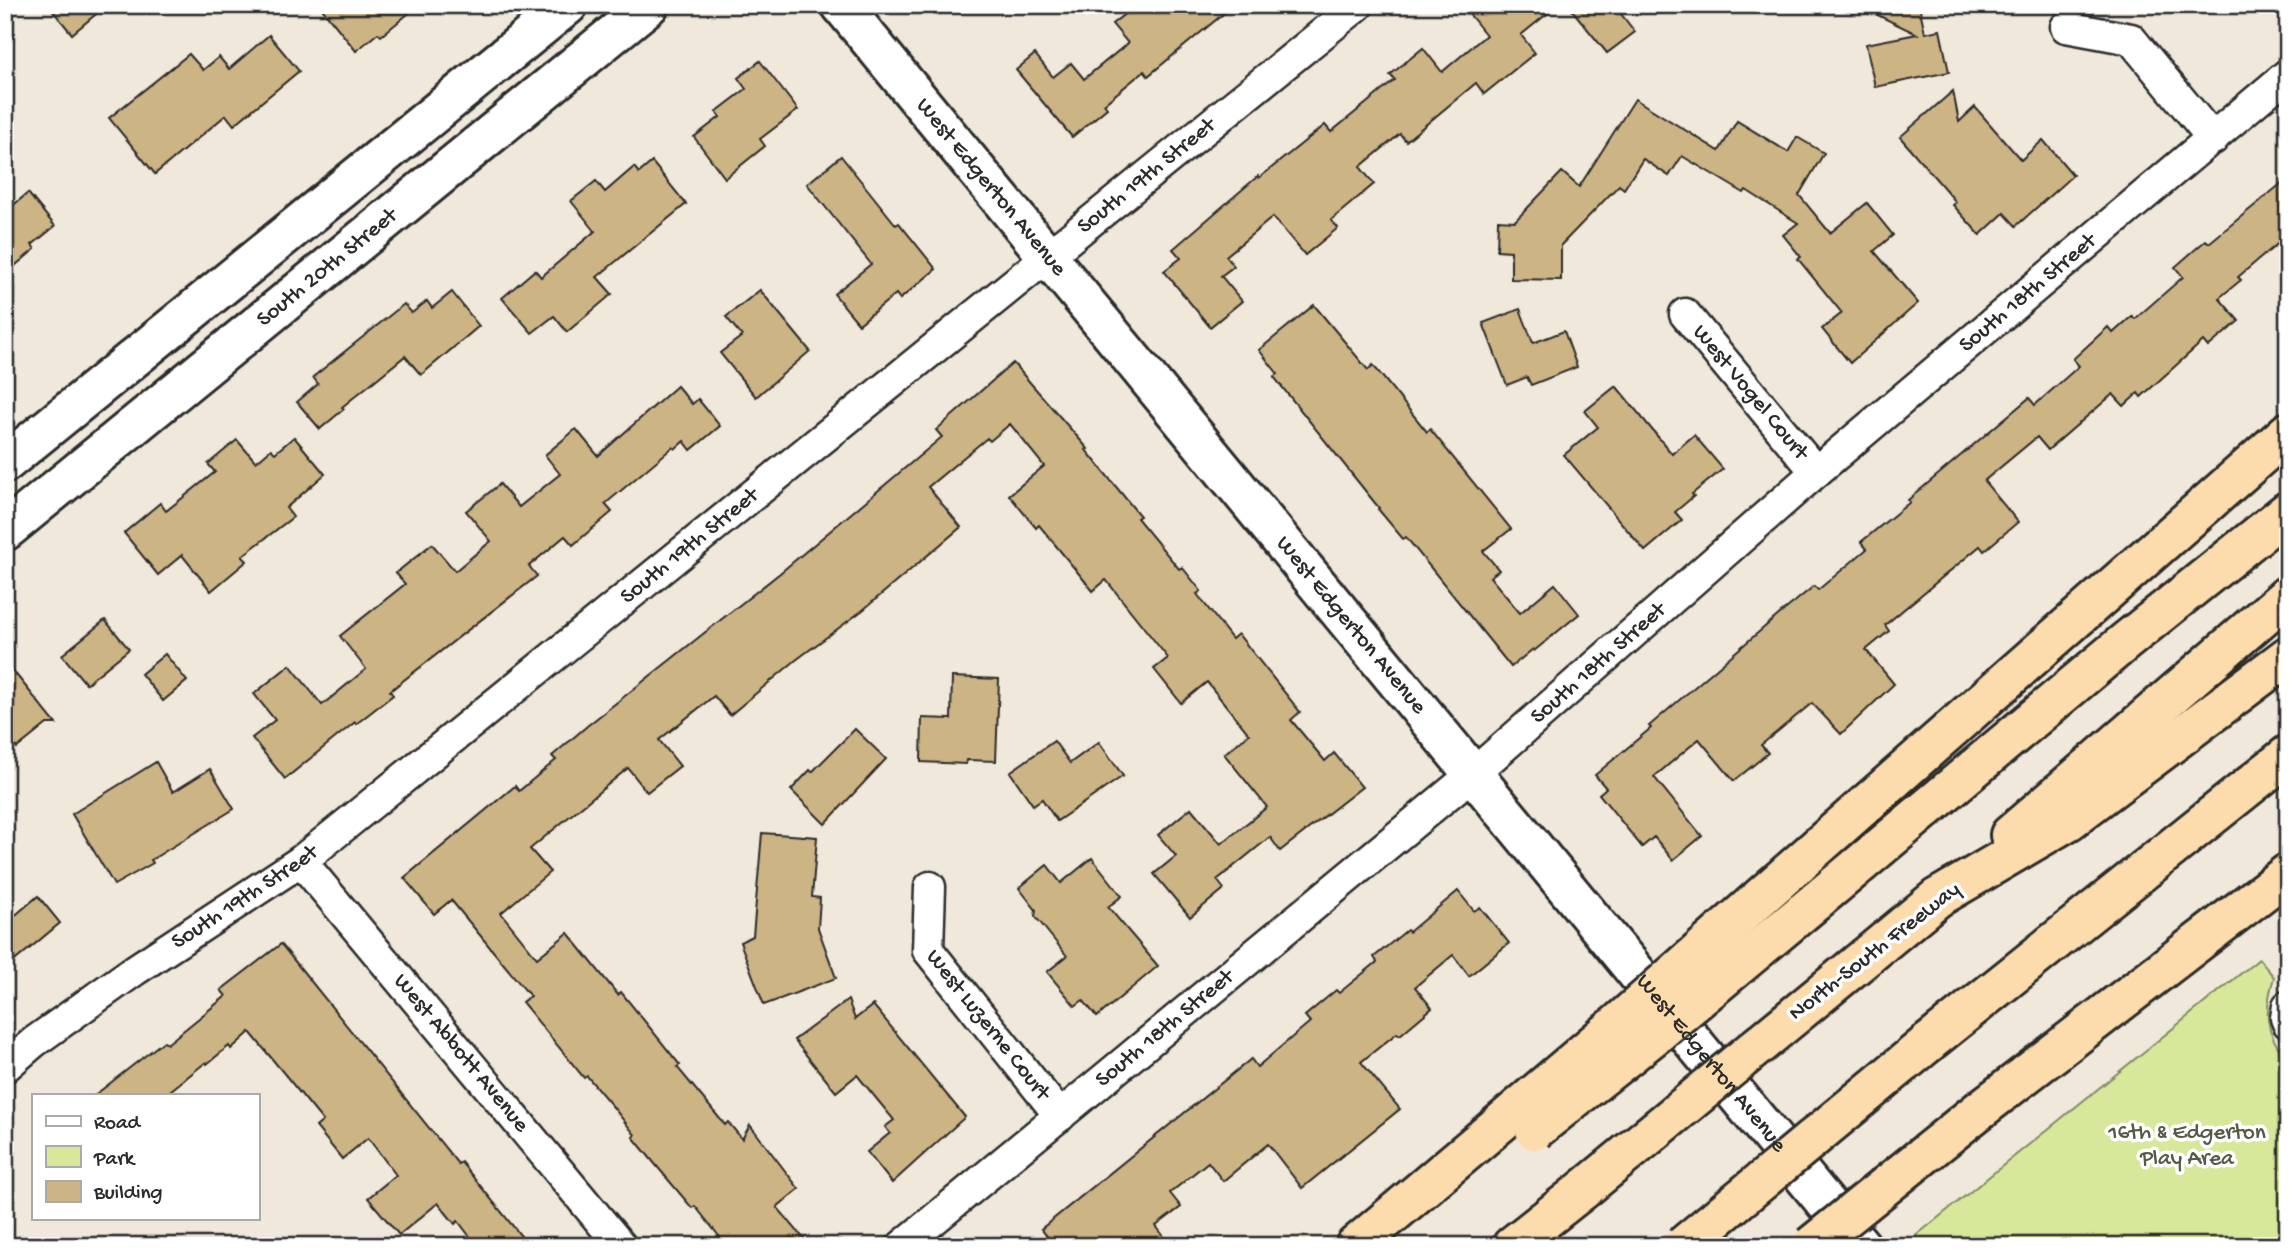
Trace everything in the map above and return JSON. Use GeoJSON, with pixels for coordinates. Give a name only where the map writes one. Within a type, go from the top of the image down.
{"type":"FeatureCollection","features":[{"type":"Feature","properties":{"kind":"highway"},"geometry":{"type":"LineString","coordinates":[[1392,1246],[1526,1120],[1616,1025],[2288,432]]}},
{"type":"Feature","properties":{"kind":"highway"},"geometry":{"type":"LineString","coordinates":[[1356,1246],[1526,1120],[1660,1031],[2126,641],[2288,511]]}},
{"type":"Feature","properties":{"kind":"highway"},"geometry":{"type":"LineString","coordinates":[[1937,898],[2288,595]]}},
{"type":"Feature","properties":{"kind":"highway","name":"North-South Freeway"},"geometry":{"type":"LineString","coordinates":[[1513,1246],[1937,898],[2070,820],[2288,656]]}},
{"type":"Feature","properties":{"kind":"highway"},"geometry":{"type":"LineString","coordinates":[[1683,1246],[1928,1042],[2288,755]]}},
{"type":"Feature","properties":{"kind":"highway"},"geometry":{"type":"LineString","coordinates":[[1811,1246],[1981,1110],[2288,873]]}},
{"type":"Feature","properties":{"kind":"street"},"geometry":{"type":"LineString","coordinates":[[5,463],[568,5]]}},
{"type":"Feature","properties":{"kind":"street","name":"South 20th Street"},"geometry":{"type":"LineString","coordinates":[[5,531],[649,5]]}},
{"type":"Feature","properties":{"kind":"street","name":"West Edgerton Avenue"},"geometry":{"type":"LineString","coordinates":[[841,5],[1861,1246]]}},
{"type":"Feature","properties":{"kind":"street","name":"South 19th Street"},"geometry":{"type":"LineString","coordinates":[[5,1067],[34,1042],[135,970],[301,861],[1358,5]]}},
{"type":"Feature","properties":{"kind":"street"},"geometry":{"type":"LineString","coordinates":[[2066,27],[2130,39],[2213,139]]}},
{"type":"Feature","properties":{"kind":"street","name":"South 18th Street"},"geometry":{"type":"LineString","coordinates":[[902,1246],[1474,773],[1816,472],[2288,74]]}},
{"type":"Feature","properties":{"kind":"street","name":"West Vogel Court"},"geometry":{"type":"LineString","coordinates":[[1685,314],[1816,472]]}},
{"type":"Feature","properties":{"kind":"street","name":"West Abbott Avenue"},"geometry":{"type":"LineString","coordinates":[[301,861],[621,1246]]}},
{"type":"Feature","properties":{"kind":"street","name":"West Luzerne Court"},"geometry":{"type":"LineString","coordinates":[[930,887],[928,950],[1060,1116]]}},
{"type":"Feature","properties":{"kind":"green space","name":"16th & Edgerton Play Area"},"geometry":{"type":"Polygon","coordinates":[[[2259,959],[2274,977],[2268,1021],[2274,1041],[2288,1061],[2288,1246],[1903,1246],[2259,959]]]}},
{"type":"Feature","properties":{"kind":"building"},"geometry":{"type":"Polygon","coordinates":[[[48,5],[107,5],[72,34],[48,5]]]}},
{"type":"Feature","properties":{"kind":"building"},"geometry":{"type":"Polygon","coordinates":[[[319,5],[419,5],[381,36],[378,33],[356,51],[319,5]]]}},
{"type":"Feature","properties":{"kind":"building"},"geometry":{"type":"Polygon","coordinates":[[[1136,5],[1234,5],[1148,76],[1144,71],[1104,104],[1107,108],[1072,137],[1016,70],[1035,54],[1053,77],[1071,63],[1084,79],[1128,43],[1112,24],[1136,5]]]}},
{"type":"Feature","properties":{"kind":"building"},"geometry":{"type":"Polygon","coordinates":[[[1462,5],[1558,5],[1521,35],[1535,53],[1484,94],[1476,83],[1406,141],[1400,134],[1360,167],[1374,184],[1331,220],[1338,228],[1305,255],[1273,217],[1226,256],[1234,266],[1221,276],[1242,301],[1210,327],[1164,271],[1181,258],[1173,249],[1258,176],[1259,178],[1325,125],[1331,132],[1395,80],[1390,75],[1423,48],[1442,72],[1486,35],[1462,5]]]}},
{"type":"Feature","properties":{"kind":"building"},"geometry":{"type":"Polygon","coordinates":[[[1568,5],[1614,5],[1635,32],[1607,53],[1568,5]]]}},
{"type":"Feature","properties":{"kind":"building"},"geometry":{"type":"Polygon","coordinates":[[[1857,5],[1919,5],[1925,33],[1940,30],[1949,72],[1875,87],[1866,44],[1917,34],[1857,5]]]}},
{"type":"Feature","properties":{"kind":"building"},"geometry":{"type":"Polygon","coordinates":[[[269,35],[299,71],[234,125],[226,115],[155,174],[109,118],[189,54],[203,70],[219,57],[229,69],[269,35]]]}},
{"type":"Feature","properties":{"kind":"building"},"geometry":{"type":"Polygon","coordinates":[[[760,61],[798,110],[760,139],[765,146],[725,178],[694,137],[720,117],[716,112],[746,89],[738,78],[760,61]]]}},
{"type":"Feature","properties":{"kind":"building"},"geometry":{"type":"Polygon","coordinates":[[[1953,91],[1959,122],[1975,107],[2021,160],[2043,140],[2073,175],[2016,226],[2004,213],[1980,235],[1953,205],[1956,202],[1900,137],[1953,91]]]}},
{"type":"Feature","properties":{"kind":"building"},"geometry":{"type":"Polygon","coordinates":[[[1635,99],[1719,151],[1737,121],[1788,152],[1797,137],[1824,153],[1799,195],[1830,233],[1867,203],[1893,235],[1874,251],[1918,303],[1850,363],[1822,329],[1842,313],[1798,259],[1801,257],[1783,235],[1798,223],[1746,190],[1744,193],[1682,156],[1669,176],[1643,159],[1624,189],[1619,185],[1561,245],[1561,280],[1511,279],[1511,251],[1497,250],[1498,220],[1515,221],[1562,172],[1579,187],[1635,99]]]}},
{"type":"Feature","properties":{"kind":"building"},"geometry":{"type":"Polygon","coordinates":[[[841,156],[896,225],[899,223],[936,269],[900,299],[896,294],[859,324],[834,294],[871,264],[807,184],[841,156]]]}},
{"type":"Feature","properties":{"kind":"building"},"geometry":{"type":"Polygon","coordinates":[[[652,162],[686,204],[597,277],[612,294],[567,332],[554,316],[532,333],[502,298],[535,270],[541,277],[595,231],[571,201],[596,181],[605,192],[634,167],[639,173],[652,162]]]}},
{"type":"Feature","properties":{"kind":"building"},"geometry":{"type":"Polygon","coordinates":[[[2288,178],[2288,235],[2238,277],[2241,280],[2219,298],[2239,321],[2208,347],[2203,341],[2141,397],[2138,393],[2124,406],[2113,394],[2048,450],[2037,437],[1984,481],[2018,522],[1984,551],[1980,546],[1885,625],[1889,631],[1866,650],[1894,684],[1841,734],[1812,703],[1761,745],[1768,753],[1734,781],[1699,739],[1654,777],[1702,836],[1673,860],[1654,837],[1642,847],[1599,794],[1606,788],[1595,775],[1781,613],[1814,586],[1818,590],[1867,549],[1861,542],[2029,398],[2035,405],[2079,366],[2073,359],[2108,327],[2113,333],[2132,316],[2135,319],[2183,277],[2175,267],[2206,240],[2209,243],[2288,178]]]}},
{"type":"Feature","properties":{"kind":"building"},"geometry":{"type":"Polygon","coordinates":[[[28,193],[55,226],[32,245],[35,249],[5,274],[5,212],[28,193]]]}},
{"type":"Feature","properties":{"kind":"building"},"geometry":{"type":"Polygon","coordinates":[[[760,290],[810,351],[756,397],[720,353],[742,336],[726,317],[760,290]]]}},
{"type":"Feature","properties":{"kind":"building"},"geometry":{"type":"Polygon","coordinates":[[[452,292],[479,326],[421,375],[405,356],[342,407],[344,409],[320,429],[297,402],[318,384],[313,377],[404,304],[412,313],[427,301],[432,308],[452,292]]]}},
{"type":"Feature","properties":{"kind":"building"},"geometry":{"type":"Polygon","coordinates":[[[1314,305],[1368,370],[1373,365],[1427,432],[1430,429],[1511,529],[1483,551],[1499,570],[1490,577],[1520,613],[1555,584],[1579,614],[1511,667],[1406,537],[1403,539],[1378,509],[1274,377],[1278,374],[1259,350],[1314,305]]]}},
{"type":"Feature","properties":{"kind":"building"},"geometry":{"type":"Polygon","coordinates":[[[1520,309],[1533,343],[1564,331],[1577,367],[1531,385],[1527,377],[1507,385],[1483,323],[1520,309]]]}},
{"type":"Feature","properties":{"kind":"building"},"geometry":{"type":"Polygon","coordinates":[[[1013,363],[1088,449],[1086,450],[1140,516],[1137,518],[1179,569],[1182,567],[1201,591],[1197,594],[1232,639],[1238,634],[1300,712],[1291,720],[1325,761],[1334,753],[1362,787],[1280,851],[1270,837],[1217,880],[1224,889],[1190,917],[1154,874],[1176,856],[1158,835],[1191,808],[1221,844],[1267,807],[1224,754],[1249,734],[1207,682],[1181,703],[1154,669],[1168,658],[1106,580],[1093,591],[1039,525],[1036,528],[1009,495],[1044,466],[1010,424],[990,441],[987,438],[928,487],[961,527],[863,610],[796,660],[730,715],[714,696],[659,740],[680,766],[647,792],[628,768],[530,849],[550,872],[501,913],[537,958],[568,933],[618,995],[621,992],[725,1125],[728,1122],[742,1139],[750,1125],[799,1189],[777,1207],[810,1246],[727,1246],[695,1206],[692,1208],[655,1164],[613,1107],[587,1076],[584,1078],[522,1002],[530,996],[451,900],[434,914],[404,878],[515,786],[519,791],[556,760],[552,756],[587,726],[780,573],[942,437],[936,430],[1013,363]]]}},
{"type":"Feature","properties":{"kind":"building"},"geometry":{"type":"Polygon","coordinates":[[[677,386],[692,404],[698,399],[720,426],[691,450],[684,441],[675,449],[673,447],[605,504],[612,512],[573,545],[565,536],[529,566],[537,576],[390,691],[393,695],[285,779],[252,738],[275,720],[254,694],[290,665],[322,705],[366,669],[340,636],[405,584],[396,573],[432,544],[455,571],[491,541],[466,511],[500,484],[519,507],[560,474],[545,455],[576,429],[598,456],[677,386]]]}},
{"type":"Feature","properties":{"kind":"building"},"geometry":{"type":"Polygon","coordinates":[[[1616,386],[1672,454],[1694,435],[1723,469],[1675,512],[1682,520],[1645,551],[1564,455],[1598,427],[1585,411],[1616,386]]]}},
{"type":"Feature","properties":{"kind":"building"},"geometry":{"type":"Polygon","coordinates":[[[294,437],[325,474],[286,508],[293,517],[242,556],[247,561],[211,591],[182,555],[158,575],[124,533],[160,503],[166,511],[215,472],[208,464],[237,440],[256,462],[271,449],[275,453],[294,437]]]}},
{"type":"Feature","properties":{"kind":"building"},"geometry":{"type":"Polygon","coordinates":[[[105,620],[129,649],[86,684],[62,655],[105,620]]]}},
{"type":"Feature","properties":{"kind":"building"},"geometry":{"type":"Polygon","coordinates":[[[165,654],[187,681],[163,701],[141,674],[165,654]]]}},
{"type":"Feature","properties":{"kind":"building"},"geometry":{"type":"Polygon","coordinates":[[[5,661],[56,724],[47,724],[17,748],[5,734],[5,661]]]}},
{"type":"Feature","properties":{"kind":"building"},"geometry":{"type":"Polygon","coordinates":[[[952,677],[999,679],[996,761],[967,760],[966,764],[921,762],[922,718],[951,719],[952,677]]]}},
{"type":"Feature","properties":{"kind":"building"},"geometry":{"type":"Polygon","coordinates":[[[855,729],[886,759],[825,824],[791,790],[855,729]]]}},
{"type":"Feature","properties":{"kind":"building"},"geometry":{"type":"Polygon","coordinates":[[[1054,741],[1070,763],[1099,742],[1123,776],[1057,821],[1042,799],[1033,805],[1010,772],[1054,741]]]}},
{"type":"Feature","properties":{"kind":"building"},"geometry":{"type":"Polygon","coordinates":[[[156,762],[173,792],[210,769],[234,809],[151,860],[153,863],[114,885],[72,814],[156,762]]]}},
{"type":"Feature","properties":{"kind":"building"},"geometry":{"type":"Polygon","coordinates":[[[762,833],[817,837],[812,897],[820,898],[818,928],[836,978],[764,1005],[740,942],[753,936],[762,833]]]}},
{"type":"Feature","properties":{"kind":"building"},"geometry":{"type":"Polygon","coordinates":[[[1092,858],[1122,896],[1108,907],[1158,966],[1097,1017],[1083,1000],[1075,1006],[1047,972],[1067,956],[1035,916],[1036,910],[1019,888],[1047,865],[1061,883],[1092,858]]]}},
{"type":"Feature","properties":{"kind":"building"},"geometry":{"type":"Polygon","coordinates":[[[1458,891],[1474,911],[1480,907],[1509,943],[1469,976],[1453,955],[1415,987],[1432,1008],[1400,1035],[1397,1033],[1361,1062],[1400,1109],[1302,1188],[1268,1144],[1223,1181],[1208,1162],[1170,1193],[1181,1207],[1156,1226],[1171,1246],[1055,1246],[1041,1229],[1251,1059],[1257,1067],[1310,1022],[1305,1016],[1336,990],[1339,993],[1377,962],[1374,957],[1458,891]]]}},
{"type":"Feature","properties":{"kind":"building"},"geometry":{"type":"Polygon","coordinates":[[[38,896],[60,923],[5,969],[5,924],[38,896]]]}},
{"type":"Feature","properties":{"kind":"building"},"geometry":{"type":"Polygon","coordinates":[[[281,944],[458,1164],[461,1162],[529,1246],[477,1246],[458,1221],[455,1224],[438,1203],[399,1235],[368,1198],[396,1175],[368,1138],[342,1159],[316,1127],[323,1121],[250,1032],[231,1049],[229,1046],[166,1094],[96,1094],[164,1041],[167,1044],[226,996],[221,990],[281,944]]]}},
{"type":"Feature","properties":{"kind":"building"},"geometry":{"type":"Polygon","coordinates":[[[848,1000],[855,1019],[873,1005],[965,1117],[892,1183],[867,1152],[890,1133],[885,1127],[894,1120],[857,1075],[836,1092],[794,1040],[848,1000]]]}}]}
